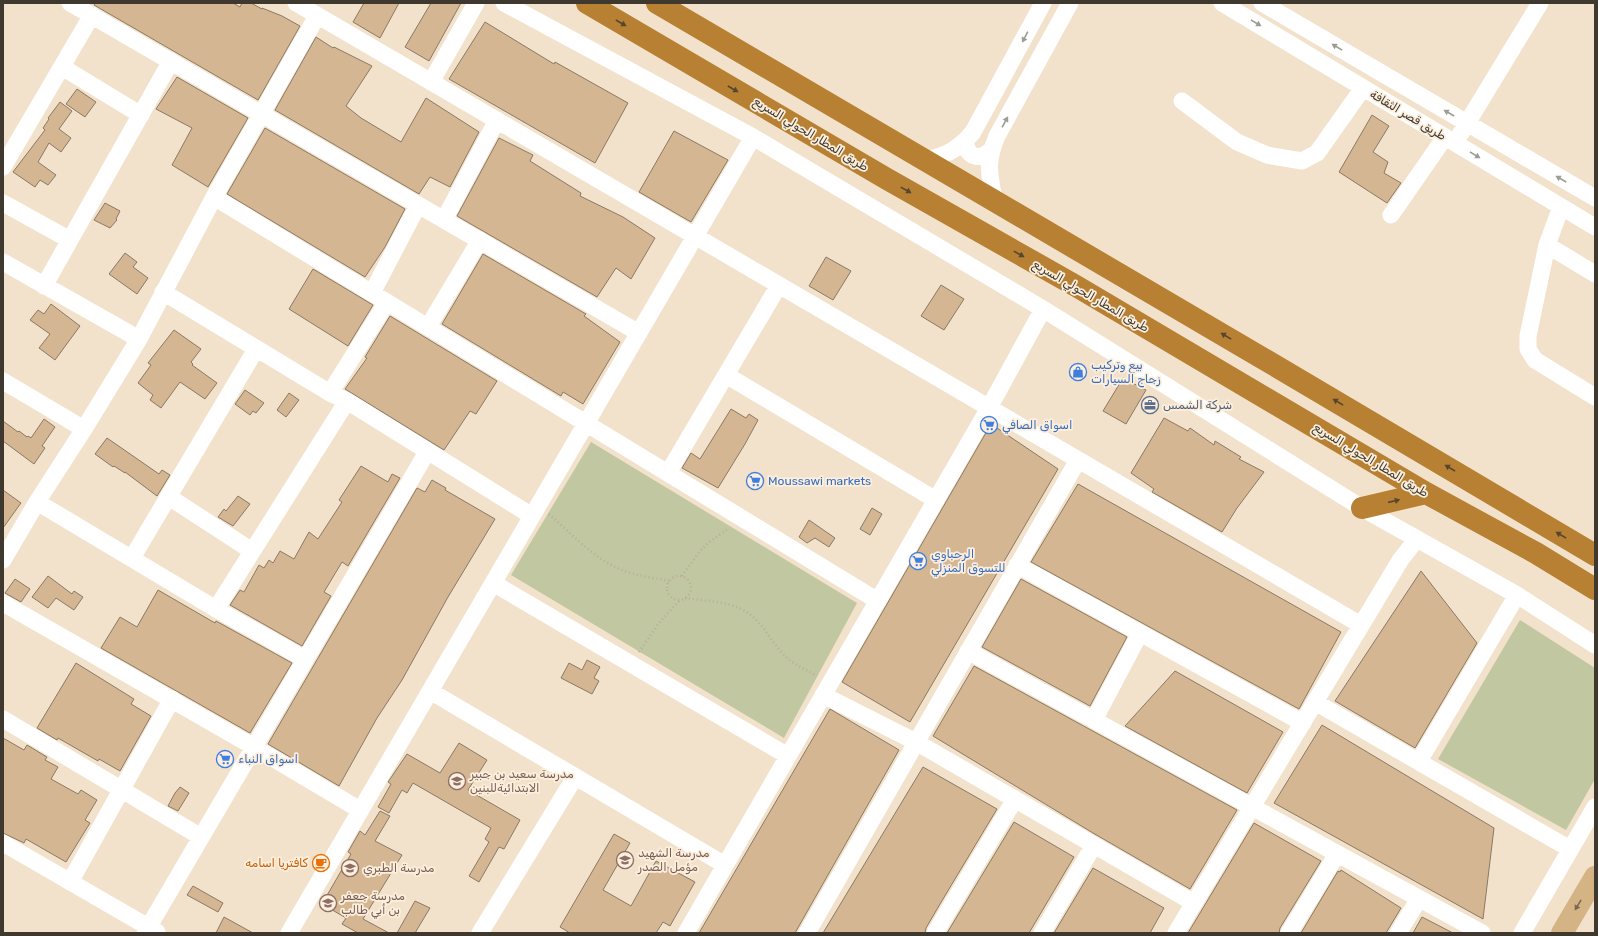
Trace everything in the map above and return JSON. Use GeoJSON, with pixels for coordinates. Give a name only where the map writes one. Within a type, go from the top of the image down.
{"type":"FeatureCollection","features":[{"type":"Feature","properties":{"kind":"highway","name":"طريق المطار الحولي السريع"},"geometry":{"type":"LineString","coordinates":[[587,3],[887,179],[1076,286],[1426,493],[1536,553],[1595,589]]}},
{"type":"Feature","properties":{"kind":"highway"},"geometry":{"type":"LineString","coordinates":[[657,3],[994,199],[1009,210],[1104,264],[1595,555]]}},
{"type":"Feature","properties":{"kind":"highway"},"geometry":{"type":"LineString","coordinates":[[818,138],[830,138],[839,132],[844,122],[842,111]]}},
{"type":"Feature","properties":{"kind":"highway"},"geometry":{"type":"LineString","coordinates":[[887,179],[882,170],[883,159],[886,154],[895,149],[906,149]]}},
{"type":"Feature","properties":{"kind":"highway"},"geometry":{"type":"LineString","coordinates":[[1362,508],[1426,493]]}},
{"type":"Feature","properties":{"kind":"highway"},"geometry":{"type":"LineString","coordinates":[[1536,553],[1595,604]]}},
{"type":"Feature","properties":{"kind":"main road"},"geometry":{"type":"LineString","coordinates":[[1562,933],[1595,877]]}},
{"type":"Feature","properties":{"kind":"street"},"geometry":{"type":"LineString","coordinates":[[70,3],[639,333]]}},
{"type":"Feature","properties":{"kind":"street"},"geometry":{"type":"LineString","coordinates":[[296,3],[1361,625]]}},
{"type":"Feature","properties":{"kind":"street"},"geometry":{"type":"LineString","coordinates":[[431,82],[476,3]]}},
{"type":"Feature","properties":{"kind":"street"},"geometry":{"type":"LineString","coordinates":[[504,3],[753,137],[1042,309],[1362,508],[1518,594],[1595,645]]}},
{"type":"Feature","properties":{"kind":"street"},"geometry":{"type":"LineString","coordinates":[[926,160],[952,152],[965,142],[978,125],[1043,3]]}},
{"type":"Feature","properties":{"kind":"street"},"geometry":{"type":"LineString","coordinates":[[994,199],[989,174],[990,151],[1070,3]]}},
{"type":"Feature","properties":{"kind":"street","name":"طريق قصر الثقافة"},"geometry":{"type":"LineString","coordinates":[[1222,3],[1595,227]]}},
{"type":"Feature","properties":{"kind":"street","name":"طريق قصر الثقافة"},"geometry":{"type":"LineString","coordinates":[[1262,3],[1595,198]]}},
{"type":"Feature","properties":{"kind":"street"},"geometry":{"type":"LineString","coordinates":[[1391,215],[1450,140],[1467,124],[1540,3]]}},
{"type":"Feature","properties":{"kind":"street"},"geometry":{"type":"LineString","coordinates":[[3,167],[92,15]]}},
{"type":"Feature","properties":{"kind":"street"},"geometry":{"type":"LineString","coordinates":[[3,560],[37,502],[139,339],[214,197],[317,16]]}},
{"type":"Feature","properties":{"kind":"street"},"geometry":{"type":"LineString","coordinates":[[44,286],[171,61]]}},
{"type":"Feature","properties":{"kind":"street"},"geometry":{"type":"LineString","coordinates":[[62,67],[140,115]]}},
{"type":"Feature","properties":{"kind":"street"},"geometry":{"type":"LineString","coordinates":[[1182,101],[1237,142],[1267,155],[1302,161],[1317,153],[1363,88]]}},
{"type":"Feature","properties":{"kind":"street"},"geometry":{"type":"LineString","coordinates":[[444,220],[497,120]]}},
{"type":"Feature","properties":{"kind":"street"},"geometry":{"type":"LineString","coordinates":[[289,933],[753,137]]}},
{"type":"Feature","properties":{"kind":"street"},"geometry":{"type":"LineString","coordinates":[[965,142],[967,149],[971,154],[978,157],[985,155],[990,151]]}},
{"type":"Feature","properties":{"kind":"street"},"geometry":{"type":"LineString","coordinates":[[214,197],[878,601]]}},
{"type":"Feature","properties":{"kind":"street"},"geometry":{"type":"LineString","coordinates":[[3,203],[70,240]]}},
{"type":"Feature","properties":{"kind":"street"},"geometry":{"type":"LineString","coordinates":[[372,293],[418,205]]}},
{"type":"Feature","properties":{"kind":"street"},"geometry":{"type":"LineString","coordinates":[[1561,207],[1547,245],[1528,336],[1528,349],[1534,360],[1595,397]]}},
{"type":"Feature","properties":{"kind":"street"},"geometry":{"type":"LineString","coordinates":[[428,327],[480,240]]}},
{"type":"Feature","properties":{"kind":"street"},"geometry":{"type":"LineString","coordinates":[[1547,245],[1595,274]]}},
{"type":"Feature","properties":{"kind":"street"},"geometry":{"type":"LineString","coordinates":[[3,262],[139,339]]}},
{"type":"Feature","properties":{"kind":"street"},"geometry":{"type":"LineString","coordinates":[[668,473],[780,285]]}},
{"type":"Feature","properties":{"kind":"street"},"geometry":{"type":"LineString","coordinates":[[163,292],[256,349],[346,401],[427,452],[535,510]]}},
{"type":"Feature","properties":{"kind":"street"},"geometry":{"type":"LineString","coordinates":[[330,393],[387,302]]}},
{"type":"Feature","properties":{"kind":"street"},"geometry":{"type":"LineString","coordinates":[[686,933],[989,408],[1042,309]]}},
{"type":"Feature","properties":{"kind":"street"},"geometry":{"type":"LineString","coordinates":[[132,558],[256,349]]}},
{"type":"Feature","properties":{"kind":"street"},"geometry":{"type":"LineString","coordinates":[[726,375],[936,500]]}},
{"type":"Feature","properties":{"kind":"street"},"geometry":{"type":"LineString","coordinates":[[3,381],[84,429]]}},
{"type":"Feature","properties":{"kind":"street"},"geometry":{"type":"LineString","coordinates":[[216,609],[346,401]]}},
{"type":"Feature","properties":{"kind":"street"},"geometry":{"type":"LineString","coordinates":[[3,843],[150,931],[201,837],[427,452]]}},
{"type":"Feature","properties":{"kind":"street"},"geometry":{"type":"LineString","coordinates":[[807,933],[1078,460]]}},
{"type":"Feature","properties":{"kind":"street"},"geometry":{"type":"LineString","coordinates":[[168,497],[252,552]]}},
{"type":"Feature","properties":{"kind":"street"},"geometry":{"type":"LineString","coordinates":[[37,502],[216,609],[305,659]]}},
{"type":"Feature","properties":{"kind":"street"},"geometry":{"type":"LineString","coordinates":[[1176,933],[1401,559],[1417,539]]}},
{"type":"Feature","properties":{"kind":"street"},"geometry":{"type":"LineString","coordinates":[[1017,565],[1303,723]]}},
{"type":"Feature","properties":{"kind":"street"},"geometry":{"type":"LineString","coordinates":[[493,583],[788,756]]}},
{"type":"Feature","properties":{"kind":"street"},"geometry":{"type":"LineString","coordinates":[[1419,761],[1518,594]]}},
{"type":"Feature","properties":{"kind":"street"},"geometry":{"type":"LineString","coordinates":[[3,603],[172,699],[360,810]]}},
{"type":"Feature","properties":{"kind":"street"},"geometry":{"type":"LineString","coordinates":[[1094,720],[1140,633]]}},
{"type":"Feature","properties":{"kind":"street"},"geometry":{"type":"LineString","coordinates":[[968,651],[1482,933]]}},
{"type":"Feature","properties":{"kind":"street"},"geometry":{"type":"LineString","coordinates":[[827,690],[1194,903]]}},
{"type":"Feature","properties":{"kind":"street"},"geometry":{"type":"LineString","coordinates":[[430,691],[725,865]]}},
{"type":"Feature","properties":{"kind":"street"},"geometry":{"type":"LineString","coordinates":[[70,882],[172,699]]}},
{"type":"Feature","properties":{"kind":"street"},"geometry":{"type":"LineString","coordinates":[[1315,702],[1570,849]]}},
{"type":"Feature","properties":{"kind":"street"},"geometry":{"type":"LineString","coordinates":[[3,719],[201,837]]}},
{"type":"Feature","properties":{"kind":"street"},"geometry":{"type":"LineString","coordinates":[[480,933],[575,777]]}},
{"type":"Feature","properties":{"kind":"street"},"geometry":{"type":"LineString","coordinates":[[935,933],[1015,799]]}},
{"type":"Feature","properties":{"kind":"street"},"geometry":{"type":"LineString","coordinates":[[1522,933],[1595,807]]}},
{"type":"Feature","properties":{"kind":"street"},"geometry":{"type":"LineString","coordinates":[[1042,933],[1094,845]]}},
{"type":"Feature","properties":{"kind":"street"},"geometry":{"type":"LineString","coordinates":[[1289,933],[1337,854]]}},
{"type":"Feature","properties":{"kind":"street"},"geometry":{"type":"LineString","coordinates":[[1398,933],[1419,899]]}},
{"type":"Feature","properties":{"kind":"path"},"geometry":{"type":"LineString","coordinates":[[535,510],[610,564],[634,574],[670,581]]}},
{"type":"Feature","properties":{"kind":"path"},"geometry":{"type":"LineString","coordinates":[[730,528],[708,543],[700,551],[682,576],[678,576],[670,581],[668,585],[669,594],[672,597],[681,599],[686,598],[732,605],[745,610],[756,619],[783,654],[827,690]]}},
{"type":"Feature","properties":{"kind":"path"},"geometry":{"type":"LineString","coordinates":[[682,576],[686,578],[691,586],[691,590],[686,598]]}},
{"type":"Feature","properties":{"kind":"path"},"geometry":{"type":"LineString","coordinates":[[631,664],[653,631],[681,599]]}},
{"type":"Feature","properties":{"kind":"green space"},"geometry":{"type":"Polygon","coordinates":[[[591,442],[857,603],[784,738],[511,575],[591,442]]]}},
{"type":"Feature","properties":{"kind":"green space"},"geometry":{"type":"Polygon","coordinates":[[[1520,620],[1595,668],[1595,779],[1566,830],[1438,759],[1520,620]]]}},
{"type":"Feature","properties":{"kind":"building"},"geometry":{"type":"Polygon","coordinates":[[[95,3],[233,3],[240,7],[242,3],[251,3],[262,9],[282,16],[300,26],[258,100],[94,5],[95,3]]]}},
{"type":"Feature","properties":{"kind":"building"},"geometry":{"type":"Polygon","coordinates":[[[364,3],[399,3],[380,38],[353,22],[364,3]]]}},
{"type":"Feature","properties":{"kind":"building"},"geometry":{"type":"Polygon","coordinates":[[[431,3],[461,3],[429,61],[405,47],[431,3]]]}},
{"type":"Feature","properties":{"kind":"building"},"geometry":{"type":"Polygon","coordinates":[[[485,22],[554,64],[555,62],[628,103],[595,163],[449,79],[485,22]]]}},
{"type":"Feature","properties":{"kind":"building"},"geometry":{"type":"Polygon","coordinates":[[[316,37],[333,48],[334,47],[372,66],[346,106],[361,118],[401,142],[426,98],[479,132],[450,187],[430,177],[419,194],[275,110],[316,37]]]}},
{"type":"Feature","properties":{"kind":"building"},"geometry":{"type":"Polygon","coordinates":[[[177,77],[248,118],[208,187],[172,165],[192,128],[156,109],[177,77]]]}},
{"type":"Feature","properties":{"kind":"building"},"geometry":{"type":"Polygon","coordinates":[[[77,89],[96,102],[85,117],[66,104],[77,89]]]}},
{"type":"Feature","properties":{"kind":"building"},"geometry":{"type":"Polygon","coordinates":[[[60,102],[72,111],[59,129],[71,138],[61,152],[49,143],[38,162],[56,175],[48,185],[40,180],[35,187],[13,172],[45,130],[43,128],[49,119],[48,118],[60,102]]]}},
{"type":"Feature","properties":{"kind":"building"},"geometry":{"type":"Polygon","coordinates":[[[1372,115],[1389,126],[1373,152],[1388,162],[1384,173],[1401,183],[1387,203],[1339,172],[1372,115]]]}},
{"type":"Feature","properties":{"kind":"building"},"geometry":{"type":"Polygon","coordinates":[[[265,128],[405,209],[385,247],[365,277],[227,194],[265,128]]]}},
{"type":"Feature","properties":{"kind":"building"},"geometry":{"type":"Polygon","coordinates":[[[674,131],[728,160],[691,222],[639,192],[674,131]]]}},
{"type":"Feature","properties":{"kind":"building"},"geometry":{"type":"Polygon","coordinates":[[[499,138],[533,155],[530,161],[581,193],[580,196],[623,217],[655,238],[631,279],[616,268],[597,297],[457,216],[499,138]]]}},
{"type":"Feature","properties":{"kind":"building"},"geometry":{"type":"Polygon","coordinates":[[[105,203],[120,211],[116,219],[117,220],[110,228],[94,220],[105,203]]]}},
{"type":"Feature","properties":{"kind":"building"},"geometry":{"type":"Polygon","coordinates":[[[125,253],[137,262],[133,267],[148,278],[137,294],[109,274],[125,253]]]}},
{"type":"Feature","properties":{"kind":"building"},"geometry":{"type":"Polygon","coordinates":[[[483,254],[586,314],[584,316],[620,342],[583,404],[563,392],[561,396],[442,324],[483,254]]]}},
{"type":"Feature","properties":{"kind":"building"},"geometry":{"type":"Polygon","coordinates":[[[826,257],[851,271],[833,300],[809,286],[826,257]]]}},
{"type":"Feature","properties":{"kind":"building"},"geometry":{"type":"Polygon","coordinates":[[[313,269],[373,305],[348,346],[289,309],[313,269]]]}},
{"type":"Feature","properties":{"kind":"building"},"geometry":{"type":"Polygon","coordinates":[[[941,285],[964,299],[944,330],[921,316],[941,285]]]}},
{"type":"Feature","properties":{"kind":"building"},"geometry":{"type":"Polygon","coordinates":[[[51,304],[80,326],[55,360],[39,348],[50,334],[30,320],[38,310],[44,314],[51,304]]]}},
{"type":"Feature","properties":{"kind":"building"},"geometry":{"type":"Polygon","coordinates":[[[390,316],[497,381],[476,414],[470,411],[444,450],[345,389],[367,358],[365,357],[390,316]]]}},
{"type":"Feature","properties":{"kind":"building"},"geometry":{"type":"Polygon","coordinates":[[[174,330],[201,349],[191,362],[193,364],[192,365],[217,383],[205,399],[180,382],[161,408],[150,400],[153,395],[138,383],[151,365],[148,363],[174,330]]]}},
{"type":"Feature","properties":{"kind":"building"},"geometry":{"type":"Polygon","coordinates":[[[1123,378],[1146,390],[1126,424],[1103,411],[1123,378]]]}},
{"type":"Feature","properties":{"kind":"building"},"geometry":{"type":"Polygon","coordinates":[[[245,390],[264,403],[256,413],[253,411],[250,415],[235,404],[245,390]]]}},
{"type":"Feature","properties":{"kind":"building"},"geometry":{"type":"Polygon","coordinates":[[[289,393],[299,400],[286,417],[277,410],[289,393]]]}},
{"type":"Feature","properties":{"kind":"building"},"geometry":{"type":"Polygon","coordinates":[[[731,409],[746,418],[749,414],[758,420],[718,488],[682,468],[691,453],[700,459],[731,409]]]}},
{"type":"Feature","properties":{"kind":"building"},"geometry":{"type":"Polygon","coordinates":[[[1164,418],[1188,431],[1190,428],[1214,445],[1215,441],[1241,457],[1239,459],[1264,472],[1237,508],[1222,532],[1152,492],[1154,489],[1131,473],[1164,418]]]}},
{"type":"Feature","properties":{"kind":"building"},"geometry":{"type":"Polygon","coordinates":[[[44,419],[55,427],[42,446],[45,448],[34,464],[3,441],[3,421],[18,432],[19,431],[31,438],[44,419]]]}},
{"type":"Feature","properties":{"kind":"building"},"geometry":{"type":"Polygon","coordinates":[[[991,424],[1058,469],[910,722],[842,682],[991,424]]]}},
{"type":"Feature","properties":{"kind":"building"},"geometry":{"type":"Polygon","coordinates":[[[107,438],[159,474],[162,470],[170,475],[157,496],[125,472],[114,466],[113,467],[95,454],[107,438]]]}},
{"type":"Feature","properties":{"kind":"building"},"geometry":{"type":"Polygon","coordinates":[[[361,466],[388,482],[392,474],[400,478],[348,566],[342,562],[324,592],[331,596],[302,646],[230,605],[240,590],[244,592],[259,565],[264,568],[269,560],[273,563],[280,551],[294,559],[309,532],[318,539],[342,502],[339,500],[361,466]]]}},
{"type":"Feature","properties":{"kind":"building"},"geometry":{"type":"Polygon","coordinates":[[[432,480],[446,488],[445,490],[495,519],[448,597],[402,680],[377,718],[339,786],[268,744],[417,488],[425,492],[432,480]]]}},
{"type":"Feature","properties":{"kind":"building"},"geometry":{"type":"Polygon","coordinates":[[[1078,484],[1341,632],[1299,709],[1031,562],[1078,484]]]}},
{"type":"Feature","properties":{"kind":"building"},"geometry":{"type":"Polygon","coordinates":[[[3,490],[21,503],[3,528],[3,490]]]}},
{"type":"Feature","properties":{"kind":"building"},"geometry":{"type":"Polygon","coordinates":[[[238,496],[250,504],[233,526],[218,517],[224,509],[226,511],[238,496]]]}},
{"type":"Feature","properties":{"kind":"building"},"geometry":{"type":"Polygon","coordinates":[[[872,508],[882,514],[870,535],[860,529],[872,508]]]}},
{"type":"Feature","properties":{"kind":"building"},"geometry":{"type":"Polygon","coordinates":[[[809,520],[835,538],[829,547],[815,538],[807,543],[799,537],[809,520]]]}},
{"type":"Feature","properties":{"kind":"building"},"geometry":{"type":"Polygon","coordinates":[[[1421,571],[1477,643],[1415,748],[1335,701],[1421,571]]]}},
{"type":"Feature","properties":{"kind":"building"},"geometry":{"type":"Polygon","coordinates":[[[48,576],[72,594],[74,591],[83,597],[74,610],[56,598],[48,608],[32,597],[48,576]]]}},
{"type":"Feature","properties":{"kind":"building"},"geometry":{"type":"Polygon","coordinates":[[[15,579],[30,589],[21,602],[5,593],[15,579]]]}},
{"type":"Feature","properties":{"kind":"building"},"geometry":{"type":"Polygon","coordinates":[[[1021,579],[1127,637],[1090,706],[982,647],[1021,579]]]}},
{"type":"Feature","properties":{"kind":"building"},"geometry":{"type":"Polygon","coordinates":[[[158,590],[215,623],[216,621],[292,663],[250,733],[101,648],[120,617],[137,627],[158,590]]]}},
{"type":"Feature","properties":{"kind":"building"},"geometry":{"type":"Polygon","coordinates":[[[587,660],[600,667],[594,678],[599,681],[592,694],[561,678],[569,663],[582,670],[587,660]]]}},
{"type":"Feature","properties":{"kind":"building"},"geometry":{"type":"Polygon","coordinates":[[[76,663],[134,699],[131,704],[151,716],[120,771],[99,759],[98,761],[58,738],[57,740],[37,728],[76,663]]]}},
{"type":"Feature","properties":{"kind":"building"},"geometry":{"type":"Polygon","coordinates":[[[974,666],[1237,810],[1190,889],[1093,833],[933,736],[974,666]]]}},
{"type":"Feature","properties":{"kind":"building"},"geometry":{"type":"Polygon","coordinates":[[[1175,671],[1283,732],[1247,793],[1125,726],[1175,671]]]}},
{"type":"Feature","properties":{"kind":"building"},"geometry":{"type":"Polygon","coordinates":[[[830,709],[899,750],[795,933],[699,933],[830,709]]]}},
{"type":"Feature","properties":{"kind":"building"},"geometry":{"type":"Polygon","coordinates":[[[1322,725],[1494,828],[1483,919],[1274,803],[1322,725]]]}},
{"type":"Feature","properties":{"kind":"building"},"geometry":{"type":"Polygon","coordinates":[[[3,738],[24,750],[27,745],[47,757],[45,760],[58,767],[51,779],[78,794],[81,790],[97,800],[85,820],[90,823],[66,862],[26,839],[24,843],[3,833],[3,738]]]}},
{"type":"Feature","properties":{"kind":"building"},"geometry":{"type":"Polygon","coordinates":[[[459,743],[487,760],[468,790],[520,820],[504,849],[499,847],[479,882],[469,876],[489,842],[485,839],[491,828],[413,783],[407,793],[402,790],[389,813],[378,807],[391,784],[388,782],[407,754],[440,773],[459,743]]]}},
{"type":"Feature","properties":{"kind":"building"},"geometry":{"type":"Polygon","coordinates":[[[923,767],[997,809],[926,928],[925,933],[823,933],[923,767]]]}},
{"type":"Feature","properties":{"kind":"building"},"geometry":{"type":"Polygon","coordinates":[[[180,787],[189,793],[178,811],[168,806],[180,787]]]}},
{"type":"Feature","properties":{"kind":"building"},"geometry":{"type":"Polygon","coordinates":[[[380,811],[390,816],[375,841],[402,855],[363,919],[389,933],[358,933],[342,924],[346,918],[322,904],[351,854],[348,852],[360,831],[365,835],[380,811]]]}},
{"type":"Feature","properties":{"kind":"building"},"geometry":{"type":"Polygon","coordinates":[[[1014,822],[1074,857],[1029,933],[947,933],[1014,822]]]}},
{"type":"Feature","properties":{"kind":"building"},"geometry":{"type":"Polygon","coordinates":[[[1254,823],[1321,861],[1280,928],[1279,933],[1188,933],[1254,823]]]}},
{"type":"Feature","properties":{"kind":"building"},"geometry":{"type":"Polygon","coordinates":[[[614,834],[630,843],[603,890],[631,906],[656,861],[695,882],[670,926],[663,922],[656,933],[570,933],[560,927],[614,834]]]}},
{"type":"Feature","properties":{"kind":"building"},"geometry":{"type":"Polygon","coordinates":[[[1093,868],[1164,908],[1150,933],[1054,933],[1093,868]]]}},
{"type":"Feature","properties":{"kind":"building"},"geometry":{"type":"Polygon","coordinates":[[[1341,870],[1401,908],[1386,933],[1301,933],[1338,871],[1340,872],[1341,870]]]}},
{"type":"Feature","properties":{"kind":"building"},"geometry":{"type":"Polygon","coordinates":[[[193,886],[223,903],[218,912],[187,895],[193,886]]]}},
{"type":"Feature","properties":{"kind":"building"},"geometry":{"type":"Polygon","coordinates":[[[415,901],[430,908],[415,933],[397,933],[415,901]]]}},
{"type":"Feature","properties":{"kind":"building"},"geometry":{"type":"Polygon","coordinates":[[[224,917],[253,933],[216,933],[224,917]]]}},
{"type":"Feature","properties":{"kind":"building"},"geometry":{"type":"Polygon","coordinates":[[[1422,917],[1453,933],[1413,933],[1422,917]]]}},
{"type":"Feature","properties":{"kind":"place","name":"بيع وتركيب زجاج السيارات"},"geometry":{"type":"Point","coordinates":[1078,372]}},
{"type":"Feature","properties":{"kind":"place","name":"شركة الشمس"},"geometry":{"type":"Point","coordinates":[1150,405]}},
{"type":"Feature","properties":{"kind":"place","name":"اسواق الصافي"},"geometry":{"type":"Point","coordinates":[989,425]}},
{"type":"Feature","properties":{"kind":"place","name":"Moussawi markets"},"geometry":{"type":"Point","coordinates":[755,481]}},
{"type":"Feature","properties":{"kind":"place","name":"الرحباوي للتسوق المنزلي"},"geometry":{"type":"Point","coordinates":[918,561]}},
{"type":"Feature","properties":{"kind":"place","name":"اسواق النباء"},"geometry":{"type":"Point","coordinates":[225,759]}},
{"type":"Feature","properties":{"kind":"place","name":"مدرسة سعيد بن جبير الابتدائيةللبنين"},"geometry":{"type":"Point","coordinates":[457,781]}},
{"type":"Feature","properties":{"kind":"place","name":"مدرسة الشهيد مؤمل الصدر"},"geometry":{"type":"Point","coordinates":[625,860]}},
{"type":"Feature","properties":{"kind":"place","name":"كافتريا اسامه"},"geometry":{"type":"Point","coordinates":[321,863]}},
{"type":"Feature","properties":{"kind":"place","name":"مدرسة الطبري"},"geometry":{"type":"Point","coordinates":[350,868]}},
{"type":"Feature","properties":{"kind":"place","name":"مدرسة جعفر بن أبي طالب"},"geometry":{"type":"Point","coordinates":[328,903]}}]}
